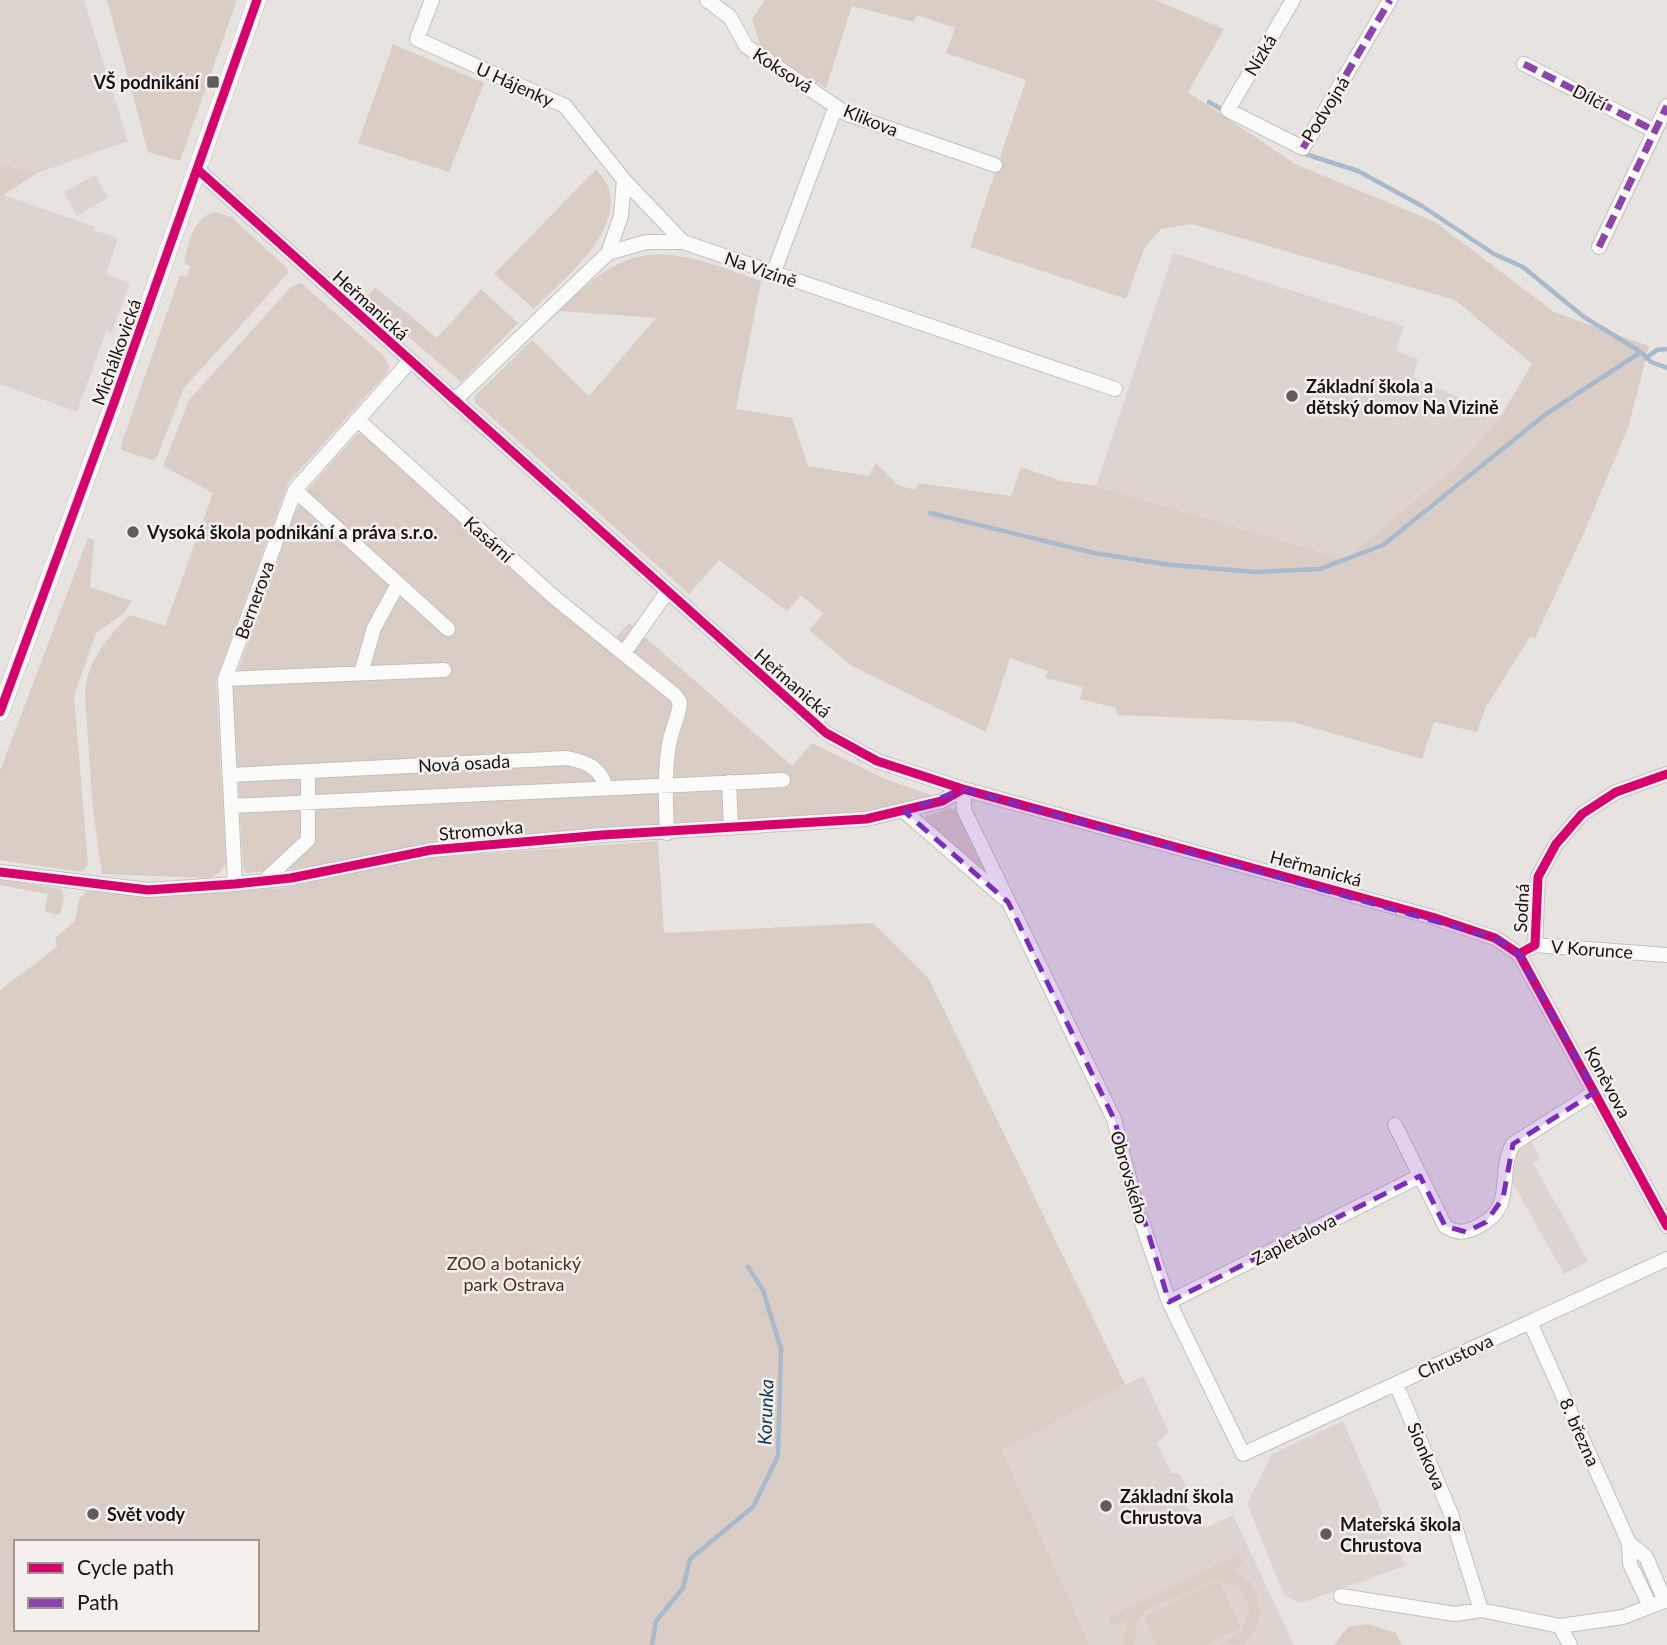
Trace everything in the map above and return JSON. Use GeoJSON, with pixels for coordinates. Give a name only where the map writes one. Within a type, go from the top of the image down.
{"type":"FeatureCollection","features":[{"type":"Feature","properties":{"kind":"street","name":"Michálkovická"},"geometry":{"type":"LineString","coordinates":[[0,712],[257,0]]}},
{"type":"Feature","properties":{"kind":"street","name":"U Hájenky"},"geometry":{"type":"LineString","coordinates":[[432,0],[417,39],[565,106],[624,180],[683,242]]}},
{"type":"Feature","properties":{"kind":"street","name":"Koksová"},"geometry":{"type":"LineString","coordinates":[[707,0],[730,17],[746,46],[836,106]]}},
{"type":"Feature","properties":{"kind":"street","name":"Nízká"},"geometry":{"type":"LineString","coordinates":[[1228,110],[1293,0]]}},
{"type":"Feature","properties":{"kind":"street","name":"Podvojná"},"geometry":{"type":"LineString","coordinates":[[1228,110],[1303,148],[1390,0]]}},
{"type":"Feature","properties":{"kind":"street","name":"Dílčí"},"geometry":{"type":"LineString","coordinates":[[1524,64],[1655,131]]}},
{"type":"Feature","properties":{"kind":"street","name":"Klikova"},"geometry":{"type":"LineString","coordinates":[[773,274],[836,106],[847,114],[995,165]]}},
{"type":"Feature","properties":{"kind":"street"},"geometry":{"type":"LineString","coordinates":[[1599,247],[1667,106]]}},
{"type":"Feature","properties":{"kind":"street","name":"Heřmanická"},"geometry":{"type":"LineString","coordinates":[[197,169],[826,733],[877,761],[963,789],[1432,916],[1495,938],[1519,954]]}},
{"type":"Feature","properties":{"kind":"street"},"geometry":{"type":"LineString","coordinates":[[608,253],[621,216],[624,180]]}},
{"type":"Feature","properties":{"kind":"street","name":"Na Vizině"},"geometry":{"type":"LineString","coordinates":[[454,401],[608,253],[646,242],[683,242],[1115,389]]}},
{"type":"Feature","properties":{"kind":"street","name":"Bernerova"},"geometry":{"type":"LineString","coordinates":[[235,884],[225,679],[295,490],[410,361]]}},
{"type":"Feature","properties":{"kind":"street","name":"Kasární"},"geometry":{"type":"LineString","coordinates":[[358,420],[555,598],[648,671],[680,702],[669,740],[665,786]]}},
{"type":"Feature","properties":{"kind":"street"},"geometry":{"type":"LineString","coordinates":[[295,490],[448,629]]}},
{"type":"Feature","properties":{"kind":"street"},"geometry":{"type":"LineString","coordinates":[[361,673],[374,628],[398,584]]}},
{"type":"Feature","properties":{"kind":"street"},"geometry":{"type":"LineString","coordinates":[[624,653],[667,592]]}},
{"type":"Feature","properties":{"kind":"street"},"geometry":{"type":"LineString","coordinates":[[225,679],[444,670]]}},
{"type":"Feature","properties":{"kind":"street","name":"Nová osada"},"geometry":{"type":"LineString","coordinates":[[230,775],[567,758],[586,762],[602,774],[606,788]]}},
{"type":"Feature","properties":{"kind":"street"},"geometry":{"type":"LineString","coordinates":[[264,881],[308,840],[308,771]]}},
{"type":"Feature","properties":{"kind":"street","name":"Sodná"},"geometry":{"type":"LineString","coordinates":[[1535,945],[1538,877],[1556,844],[1582,814],[1616,792],[1667,774]]}},
{"type":"Feature","properties":{"kind":"street","name":"Nová osada"},"geometry":{"type":"LineString","coordinates":[[231,806],[783,780]]}},
{"type":"Feature","properties":{"kind":"street"},"geometry":{"type":"LineString","coordinates":[[729,782],[730,828]]}},
{"type":"Feature","properties":{"kind":"street"},"geometry":{"type":"LineString","coordinates":[[665,786],[667,833]]}},
{"type":"Feature","properties":{"kind":"street","name":"Stromovka"},"geometry":{"type":"LineString","coordinates":[[0,872],[148,890],[235,884],[431,850],[817,824],[905,812],[942,801],[963,789]]}},
{"type":"Feature","properties":{"kind":"street","name":"Obrovského"},"geometry":{"type":"LineString","coordinates":[[963,789],[964,810],[1114,1119],[1136,1205],[1169,1303],[1243,1454]]}},
{"type":"Feature","properties":{"kind":"street","name":"Obrovského"},"geometry":{"type":"LineString","coordinates":[[905,812],[1008,902]]}},
{"type":"Feature","properties":{"kind":"street","name":"V Korunce"},"geometry":{"type":"LineString","coordinates":[[1519,954],[1535,945],[1667,955]]}},
{"type":"Feature","properties":{"kind":"street","name":"Koněvova"},"geometry":{"type":"LineString","coordinates":[[1519,954],[1667,1226]]}},
{"type":"Feature","properties":{"kind":"street"},"geometry":{"type":"LineString","coordinates":[[1395,1125],[1445,1226],[1454,1232],[1466,1232],[1486,1222],[1497,1212],[1506,1188],[1507,1154],[1513,1143],[1595,1092]]}},
{"type":"Feature","properties":{"kind":"street","name":"Zapletalova"},"geometry":{"type":"LineString","coordinates":[[1169,1303],[1420,1176]]}},
{"type":"Feature","properties":{"kind":"street","name":"Chrustova"},"geometry":{"type":"LineString","coordinates":[[1243,1454],[1667,1259]]}},
{"type":"Feature","properties":{"kind":"street","name":"8. března"},"geometry":{"type":"LineString","coordinates":[[1530,1322],[1629,1543],[1630,1564],[1650,1606]]}},
{"type":"Feature","properties":{"kind":"street","name":"Sionkova"},"geometry":{"type":"LineString","coordinates":[[1396,1384],[1451,1514],[1481,1610]]}},
{"type":"Feature","properties":{"kind":"street","name":"8. března"},"geometry":{"type":"LineString","coordinates":[[1560,1626],[1623,1617],[1666,1600],[1646,1557],[1629,1543]]}},
{"type":"Feature","properties":{"kind":"street"},"geometry":{"type":"LineString","coordinates":[[1341,1597],[1455,1614],[1481,1610],[1560,1626],[1570,1645]]}},
{"type":"Feature","properties":{"kind":"highlighted area"},"geometry":{"type":"Polygon","coordinates":[[[963,789],[1495,938],[1519,954],[1595,1092],[1513,1144],[1503,1198],[1486,1222],[1466,1232],[1445,1226],[1420,1176],[1169,1302],[1114,1119],[1008,902],[905,812],[963,789]]]}},
{"type":"Feature","properties":{"kind":"shaded area"},"geometry":{"type":"Polygon","coordinates":[[[0,0],[84,0],[128,141],[37,173],[0,164],[0,0]]]}},
{"type":"Feature","properties":{"kind":"shaded area"},"geometry":{"type":"Polygon","coordinates":[[[95,175],[108,198],[77,216],[64,192],[95,175]]]}},
{"type":"Feature","properties":{"kind":"shaded area"},"geometry":{"type":"Polygon","coordinates":[[[4,195],[95,227],[94,230],[118,239],[106,274],[130,283],[111,333],[106,332],[77,412],[0,384],[0,197],[4,195]]]}},
{"type":"Feature","properties":{"kind":"shaded area","name":"Základní škola a dětský domov Na Vizině"},"geometry":{"type":"Polygon","coordinates":[[[1173,253],[1404,326],[1396,351],[1418,359],[1413,377],[1501,416],[1456,467],[1344,559],[1096,486],[1173,253]]]}},
{"type":"Feature","properties":{"kind":"shaded area"},"geometry":{"type":"Polygon","coordinates":[[[1532,1142],[1541,1158],[1533,1163],[1588,1261],[1564,1274],[1500,1160],[1532,1142]]]}},
{"type":"Feature","properties":{"kind":"shaded area","name":"Základní škola Chrustova"},"geometry":{"type":"Polygon","coordinates":[[[1143,1376],[1169,1432],[1157,1443],[1171,1473],[1180,1474],[1187,1489],[1182,1497],[1196,1527],[1202,1524],[1205,1528],[1233,1515],[1294,1645],[1090,1645],[1002,1450],[1065,1413],[1143,1376]]]}},
{"type":"Feature","properties":{"kind":"shaded area","name":"Mateřská škola Chrustova"},"geometry":{"type":"Polygon","coordinates":[[[1343,1421],[1405,1566],[1301,1603],[1284,1595],[1247,1503],[1272,1454],[1343,1421]]]}},
{"type":"Feature","properties":{"kind":"green space"},"geometry":{"type":"Polygon","coordinates":[[[107,0],[237,0],[180,161],[148,152],[107,0]]]}},
{"type":"Feature","properties":{"kind":"green space"},"geometry":{"type":"Polygon","coordinates":[[[765,0],[1155,0],[1224,29],[1188,92],[1295,164],[1435,222],[1554,312],[1649,346],[1628,428],[1583,535],[1535,638],[1530,637],[1486,707],[1477,732],[1434,722],[1422,759],[1293,722],[1117,715],[1116,708],[1080,699],[1083,687],[1045,678],[1048,671],[1010,658],[986,732],[852,666],[809,630],[823,614],[801,595],[787,611],[719,560],[689,594],[475,402],[474,397],[532,340],[589,396],[656,318],[559,311],[586,286],[610,269],[632,259],[654,254],[676,255],[761,281],[736,409],[792,418],[808,466],[869,476],[876,463],[898,485],[915,490],[918,483],[1011,496],[1021,467],[1061,481],[1096,486],[1344,559],[1456,467],[1501,416],[1532,364],[1455,300],[1192,224],[1161,229],[1145,247],[1126,299],[970,247],[1026,80],[946,53],[955,28],[917,15],[914,22],[852,6],[826,88],[762,52],[752,19],[765,0]]]}},
{"type":"Feature","properties":{"kind":"green space"},"geometry":{"type":"Polygon","coordinates":[[[393,44],[484,83],[449,172],[358,143],[393,44]]]}},
{"type":"Feature","properties":{"kind":"green space"},"geometry":{"type":"Polygon","coordinates":[[[0,164],[37,173],[0,197],[0,164]]]}},
{"type":"Feature","properties":{"kind":"green space"},"geometry":{"type":"Polygon","coordinates":[[[596,169],[610,192],[610,209],[605,226],[586,257],[534,309],[494,274],[596,169]]]}},
{"type":"Feature","properties":{"kind":"green space"},"geometry":{"type":"Polygon","coordinates":[[[214,212],[231,217],[287,268],[288,273],[184,388],[156,459],[152,460],[121,450],[121,445],[180,275],[187,277],[191,266],[184,263],[187,248],[196,226],[214,212]]]}},
{"type":"Feature","properties":{"kind":"green space"},"geometry":{"type":"Polygon","coordinates":[[[301,283],[383,355],[389,366],[387,373],[288,483],[216,680],[226,864],[219,873],[210,878],[102,874],[93,811],[85,696],[89,672],[99,651],[130,615],[165,626],[213,493],[163,466],[189,400],[291,287],[301,283]]]}},
{"type":"Feature","properties":{"kind":"green space"},"geometry":{"type":"Polygon","coordinates":[[[375,287],[437,338],[481,289],[518,323],[461,382],[365,299],[375,287]]]}},
{"type":"Feature","properties":{"kind":"green space"},"geometry":{"type":"Polygon","coordinates":[[[365,433],[608,646],[629,623],[792,766],[812,743],[885,779],[936,797],[890,811],[246,873],[243,868],[233,685],[293,517],[308,489],[357,434],[365,433]]]}},
{"type":"Feature","properties":{"kind":"green space"},"geometry":{"type":"Polygon","coordinates":[[[88,538],[94,540],[90,587],[132,601],[124,613],[96,633],[74,696],[88,865],[82,872],[0,860],[0,771],[88,538]]]}},
{"type":"Feature","properties":{"kind":"green space"},"geometry":{"type":"Polygon","coordinates":[[[951,808],[958,811],[989,876],[925,821],[925,816],[951,808]]]}},
{"type":"Feature","properties":{"kind":"green space","name":"ZOO a botanický park Ostrava"},"geometry":{"type":"Polygon","coordinates":[[[658,841],[664,933],[873,923],[929,979],[1125,1384],[1002,1450],[1090,1645],[0,1645],[0,990],[57,947],[55,938],[75,921],[79,899],[87,891],[153,897],[282,888],[428,858],[658,841]]]}},
{"type":"Feature","properties":{"kind":"green space"},"geometry":{"type":"Polygon","coordinates":[[[0,879],[61,889],[64,898],[61,912],[56,915],[45,911],[48,894],[0,885],[0,879]]]}},
{"type":"Feature","properties":{"kind":"green space"},"geometry":{"type":"Polygon","coordinates":[[[1240,1554],[1244,1564],[1231,1570],[1250,1584],[1256,1593],[1260,1613],[1253,1634],[1245,1643],[1219,1645],[1241,1632],[1250,1610],[1240,1588],[1217,1579],[1146,1610],[1136,1624],[1135,1645],[1124,1645],[1126,1620],[1112,1626],[1108,1617],[1240,1554]]]}},
{"type":"Feature","properties":{"kind":"green space"},"geometry":{"type":"Polygon","coordinates":[[[1219,1581],[1241,1628],[1206,1645],[1157,1645],[1144,1617],[1219,1581]]]}},
{"type":"Feature","properties":{"kind":"green space"},"geometry":{"type":"Polygon","coordinates":[[[1368,1624],[1396,1633],[1402,1645],[1334,1645],[1348,1627],[1368,1624]]]}},
{"type":"Feature","properties":{"kind":"waterway"},"geometry":{"type":"LineString","coordinates":[[1209,102],[1226,112]]}},
{"type":"Feature","properties":{"kind":"waterway"},"geometry":{"type":"LineString","coordinates":[[1302,153],[1358,171],[1422,206],[1494,254],[1523,267],[1584,317],[1641,352]]}},
{"type":"Feature","properties":{"kind":"waterway"},"geometry":{"type":"LineString","coordinates":[[1646,358],[1657,350],[1667,349]]}},
{"type":"Feature","properties":{"kind":"waterway"},"geometry":{"type":"LineString","coordinates":[[930,513],[1094,553],[1171,565],[1255,572],[1320,569],[1383,545],[1546,414],[1641,352],[1651,362],[1667,368]]}},
{"type":"Feature","properties":{"kind":"waterway","name":"Korunka"},"geometry":{"type":"LineString","coordinates":[[652,1645],[656,1621],[683,1588],[690,1559],[753,1507],[778,1456],[781,1349],[763,1290],[748,1267]]}},
{"type":"Feature","properties":{"kind":"marked path"},"geometry":{"type":"LineString","coordinates":[[1303,148],[1390,0]]}},
{"type":"Feature","properties":{"kind":"marked path"},"geometry":{"type":"LineString","coordinates":[[1524,64],[1655,131]]}},
{"type":"Feature","properties":{"kind":"marked path"},"geometry":{"type":"LineString","coordinates":[[1599,247],[1667,106]]}},
{"type":"Feature","properties":{"kind":"cycle path"},"geometry":{"type":"LineString","coordinates":[[0,712],[115,400],[257,0]]}},
{"type":"Feature","properties":{"kind":"cycle path"},"geometry":{"type":"LineString","coordinates":[[197,169],[826,733],[877,761],[963,789],[1432,917],[1495,938],[1519,954],[1667,1226]]}},
{"type":"Feature","properties":{"kind":"cycle path"},"geometry":{"type":"LineString","coordinates":[[1519,954],[1535,945],[1538,877],[1556,844],[1582,814],[1616,792],[1667,774]]}},
{"type":"Feature","properties":{"kind":"cycle path"},"geometry":{"type":"LineString","coordinates":[[0,872],[148,890],[235,884],[291,878],[431,850],[602,835],[866,819],[942,801],[963,789]]}},
{"type":"Feature","properties":{"kind":"place","name":"VŠ podnikání"},"geometry":{"type":"Point","coordinates":[213,82]}},
{"type":"Feature","properties":{"kind":"place","name":"Základní škola a dětský domov Na Vizině"},"geometry":{"type":"Point","coordinates":[1292,396]}},
{"type":"Feature","properties":{"kind":"place","name":"Vysoká škola podnikání a práva s.r.o."},"geometry":{"type":"Point","coordinates":[133,532]}},
{"type":"Feature","properties":{"kind":"place","name":"Základní škola Chrustova"},"geometry":{"type":"Point","coordinates":[1106,1506]}},
{"type":"Feature","properties":{"kind":"place","name":"Svět vody"},"geometry":{"type":"Point","coordinates":[93,1514]}},
{"type":"Feature","properties":{"kind":"place","name":"Mateřská škola Chrustova"},"geometry":{"type":"Point","coordinates":[1326,1534]}}]}
